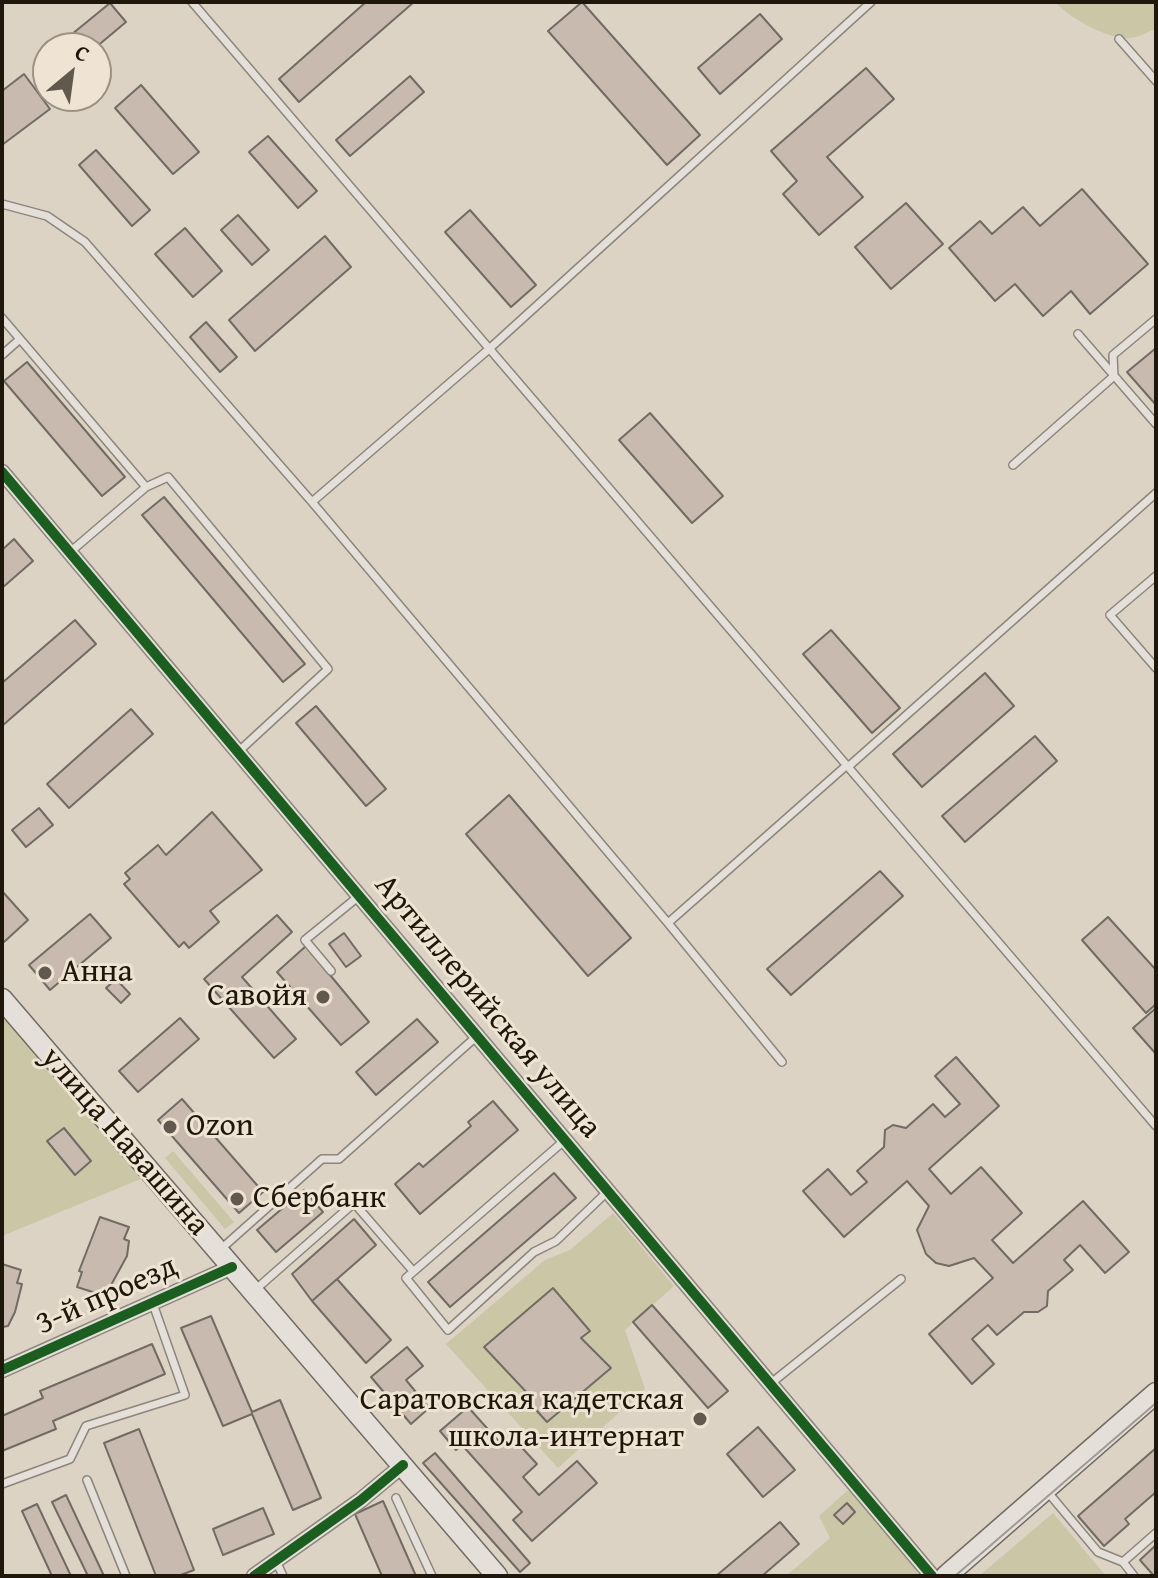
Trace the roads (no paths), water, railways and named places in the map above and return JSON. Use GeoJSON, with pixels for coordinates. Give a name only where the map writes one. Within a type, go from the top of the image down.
{"type":"FeatureCollection","features":[{"type":"Feature","properties":{"kind":"main road","name":"улица Навашина"},"geometry":{"type":"LineString","coordinates":[[2,999],[497,1576]]}},
{"type":"Feature","properties":{"kind":"main road"},"geometry":{"type":"LineString","coordinates":[[946,1576],[1156,1393]]}},
{"type":"Feature","properties":{"kind":"street","name":"Артиллерийская улица"},"geometry":{"type":"LineString","coordinates":[[2,472],[932,1576]]}},
{"type":"Feature","properties":{"kind":"street","name":"3-й проезд"},"geometry":{"type":"LineString","coordinates":[[2,1370],[153,1304],[225,1259]]}},
{"type":"Feature","properties":{"kind":"street"},"geometry":{"type":"LineString","coordinates":[[254,1576],[280,1569],[403,1465]]}},
{"type":"Feature","properties":{"kind":"lane"},"geometry":{"type":"LineString","coordinates":[[192,2],[1156,1126]]}},
{"type":"Feature","properties":{"kind":"lane"},"geometry":{"type":"LineString","coordinates":[[312,502],[489,349],[871,2]]}},
{"type":"Feature","properties":{"kind":"lane"},"geometry":{"type":"LineString","coordinates":[[1119,39],[1156,81]]}},
{"type":"Feature","properties":{"kind":"lane"},"geometry":{"type":"LineString","coordinates":[[2,204],[47,216],[85,242],[312,502],[782,1062]]}},
{"type":"Feature","properties":{"kind":"lane"},"geometry":{"type":"LineString","coordinates":[[2,318],[146,487]]}},
{"type":"Feature","properties":{"kind":"lane"},"geometry":{"type":"LineString","coordinates":[[1114,376],[1113,355],[1156,319]]}},
{"type":"Feature","properties":{"kind":"lane"},"geometry":{"type":"LineString","coordinates":[[1078,334],[1156,424]]}},
{"type":"Feature","properties":{"kind":"lane"},"geometry":{"type":"LineString","coordinates":[[2,355],[20,339]]}},
{"type":"Feature","properties":{"kind":"lane"},"geometry":{"type":"LineString","coordinates":[[1013,465],[1114,376]]}},
{"type":"Feature","properties":{"kind":"lane"},"geometry":{"type":"LineString","coordinates":[[69,553],[146,487],[168,477],[328,669],[238,752]]}},
{"type":"Feature","properties":{"kind":"lane"},"geometry":{"type":"LineString","coordinates":[[668,923],[1156,493]]}},
{"type":"Feature","properties":{"kind":"lane"},"geometry":{"type":"LineString","coordinates":[[1156,576],[1110,615],[1156,668]]}},
{"type":"Feature","properties":{"kind":"lane"},"geometry":{"type":"LineString","coordinates":[[331,971],[305,940],[359,896]]}},
{"type":"Feature","properties":{"kind":"lane"},"geometry":{"type":"LineString","coordinates":[[225,1259],[322,1159],[339,1159],[477,1036]]}},
{"type":"Feature","properties":{"kind":"lane"},"geometry":{"type":"LineString","coordinates":[[565,1140],[406,1278],[448,1330],[534,1252],[556,1241],[608,1191]]}},
{"type":"Feature","properties":{"kind":"lane"},"geometry":{"type":"LineString","coordinates":[[254,1291],[354,1203],[413,1271]]}},
{"type":"Feature","properties":{"kind":"lane"},"geometry":{"type":"LineString","coordinates":[[770,1384],[901,1279]]}},
{"type":"Feature","properties":{"kind":"lane"},"geometry":{"type":"LineString","coordinates":[[2,1484],[70,1459],[86,1426],[185,1395],[153,1304]]}},
{"type":"Feature","properties":{"kind":"lane"},"geometry":{"type":"LineString","coordinates":[[87,1480],[126,1576]]}},
{"type":"Feature","properties":{"kind":"lane"},"geometry":{"type":"LineString","coordinates":[[1045,1489],[1098,1552],[1123,1562],[1134,1576]]}},
{"type":"Feature","properties":{"kind":"lane"},"geometry":{"type":"LineString","coordinates":[[396,1498],[432,1576]]}},
{"type":"Feature","properties":{"kind":"lane"},"geometry":{"type":"LineString","coordinates":[[1123,1562],[1156,1533]]}},
{"type":"Feature","properties":{"kind":"tram line"},"geometry":{"type":"LineString","coordinates":[[955,1576],[1156,1403]]}},
{"type":"Feature","properties":{"kind":"place","name":"Анна"},"geometry":{"type":"Point","coordinates":[45,973]}},
{"type":"Feature","properties":{"kind":"place","name":"Савойя"},"geometry":{"type":"Point","coordinates":[323,997]}},
{"type":"Feature","properties":{"kind":"place","name":"Ozon"},"geometry":{"type":"Point","coordinates":[170,1127]}},
{"type":"Feature","properties":{"kind":"place","name":"Сбербанк"},"geometry":{"type":"Point","coordinates":[237,1199]}},
{"type":"Feature","properties":{"kind":"place","name":"Саратовская кадетская школа-интернат"},"geometry":{"type":"Point","coordinates":[700,1419]}}]}
